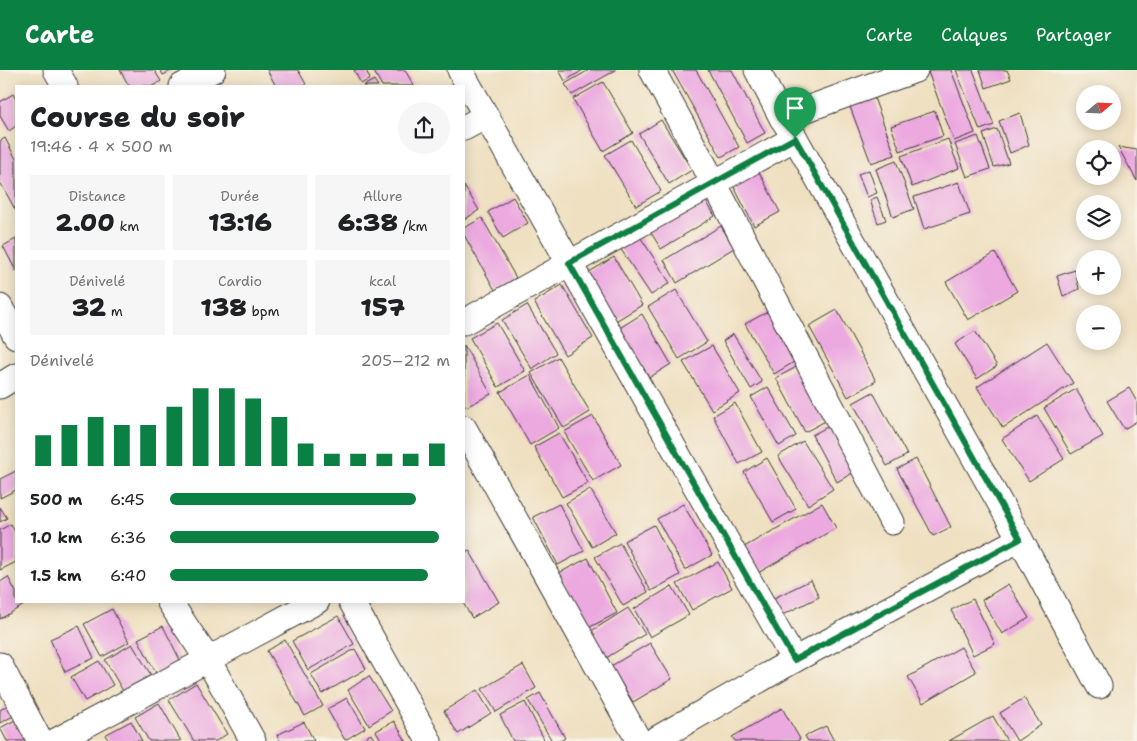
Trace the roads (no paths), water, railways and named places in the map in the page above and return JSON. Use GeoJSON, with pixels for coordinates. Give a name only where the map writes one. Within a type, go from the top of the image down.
{"type":"FeatureCollection","features":[{"type":"Feature","properties":{"kind":"street"},"geometry":{"type":"LineString","coordinates":[[56,70],[64,85]]}},
{"type":"Feature","properties":{"kind":"street"},"geometry":{"type":"LineString","coordinates":[[184,85],[213,70]]}},
{"type":"Feature","properties":{"kind":"street"},"geometry":{"type":"LineString","coordinates":[[460,70],[794,660]]}},
{"type":"Feature","properties":{"kind":"street"},"geometry":{"type":"LineString","coordinates":[[652,70],[714,183],[892,522]]}},
{"type":"Feature","properties":{"kind":"street"},"geometry":{"type":"LineString","coordinates":[[757,70],[1020,539],[1099,686]]}},
{"type":"Feature","properties":{"kind":"street"},"geometry":{"type":"LineString","coordinates":[[465,321],[714,183],[789,128],[915,70]]}},
{"type":"Feature","properties":{"kind":"street"},"geometry":{"type":"LineString","coordinates":[[465,127],[486,116]]}},
{"type":"Feature","properties":{"kind":"street"},"geometry":{"type":"LineString","coordinates":[[0,307],[15,334]]}},
{"type":"Feature","properties":{"kind":"street"},"geometry":{"type":"LineString","coordinates":[[0,386],[15,377]]}},
{"type":"Feature","properties":{"kind":"street"},"geometry":{"type":"LineString","coordinates":[[465,430],[639,741]]}},
{"type":"Feature","properties":{"kind":"street"},"geometry":{"type":"LineString","coordinates":[[653,741],[794,660],[1020,539]]}},
{"type":"Feature","properties":{"kind":"street"},"geometry":{"type":"LineString","coordinates":[[170,603],[208,660],[254,741]]}},
{"type":"Feature","properties":{"kind":"street"},"geometry":{"type":"LineString","coordinates":[[56,741],[313,603]]}},
{"type":"Feature","properties":{"kind":"street"},"geometry":{"type":"LineString","coordinates":[[351,603],[429,741]]}},
{"type":"Feature","properties":{"kind":"street"},"geometry":{"type":"LineString","coordinates":[[0,665],[40,741]]}}]}
